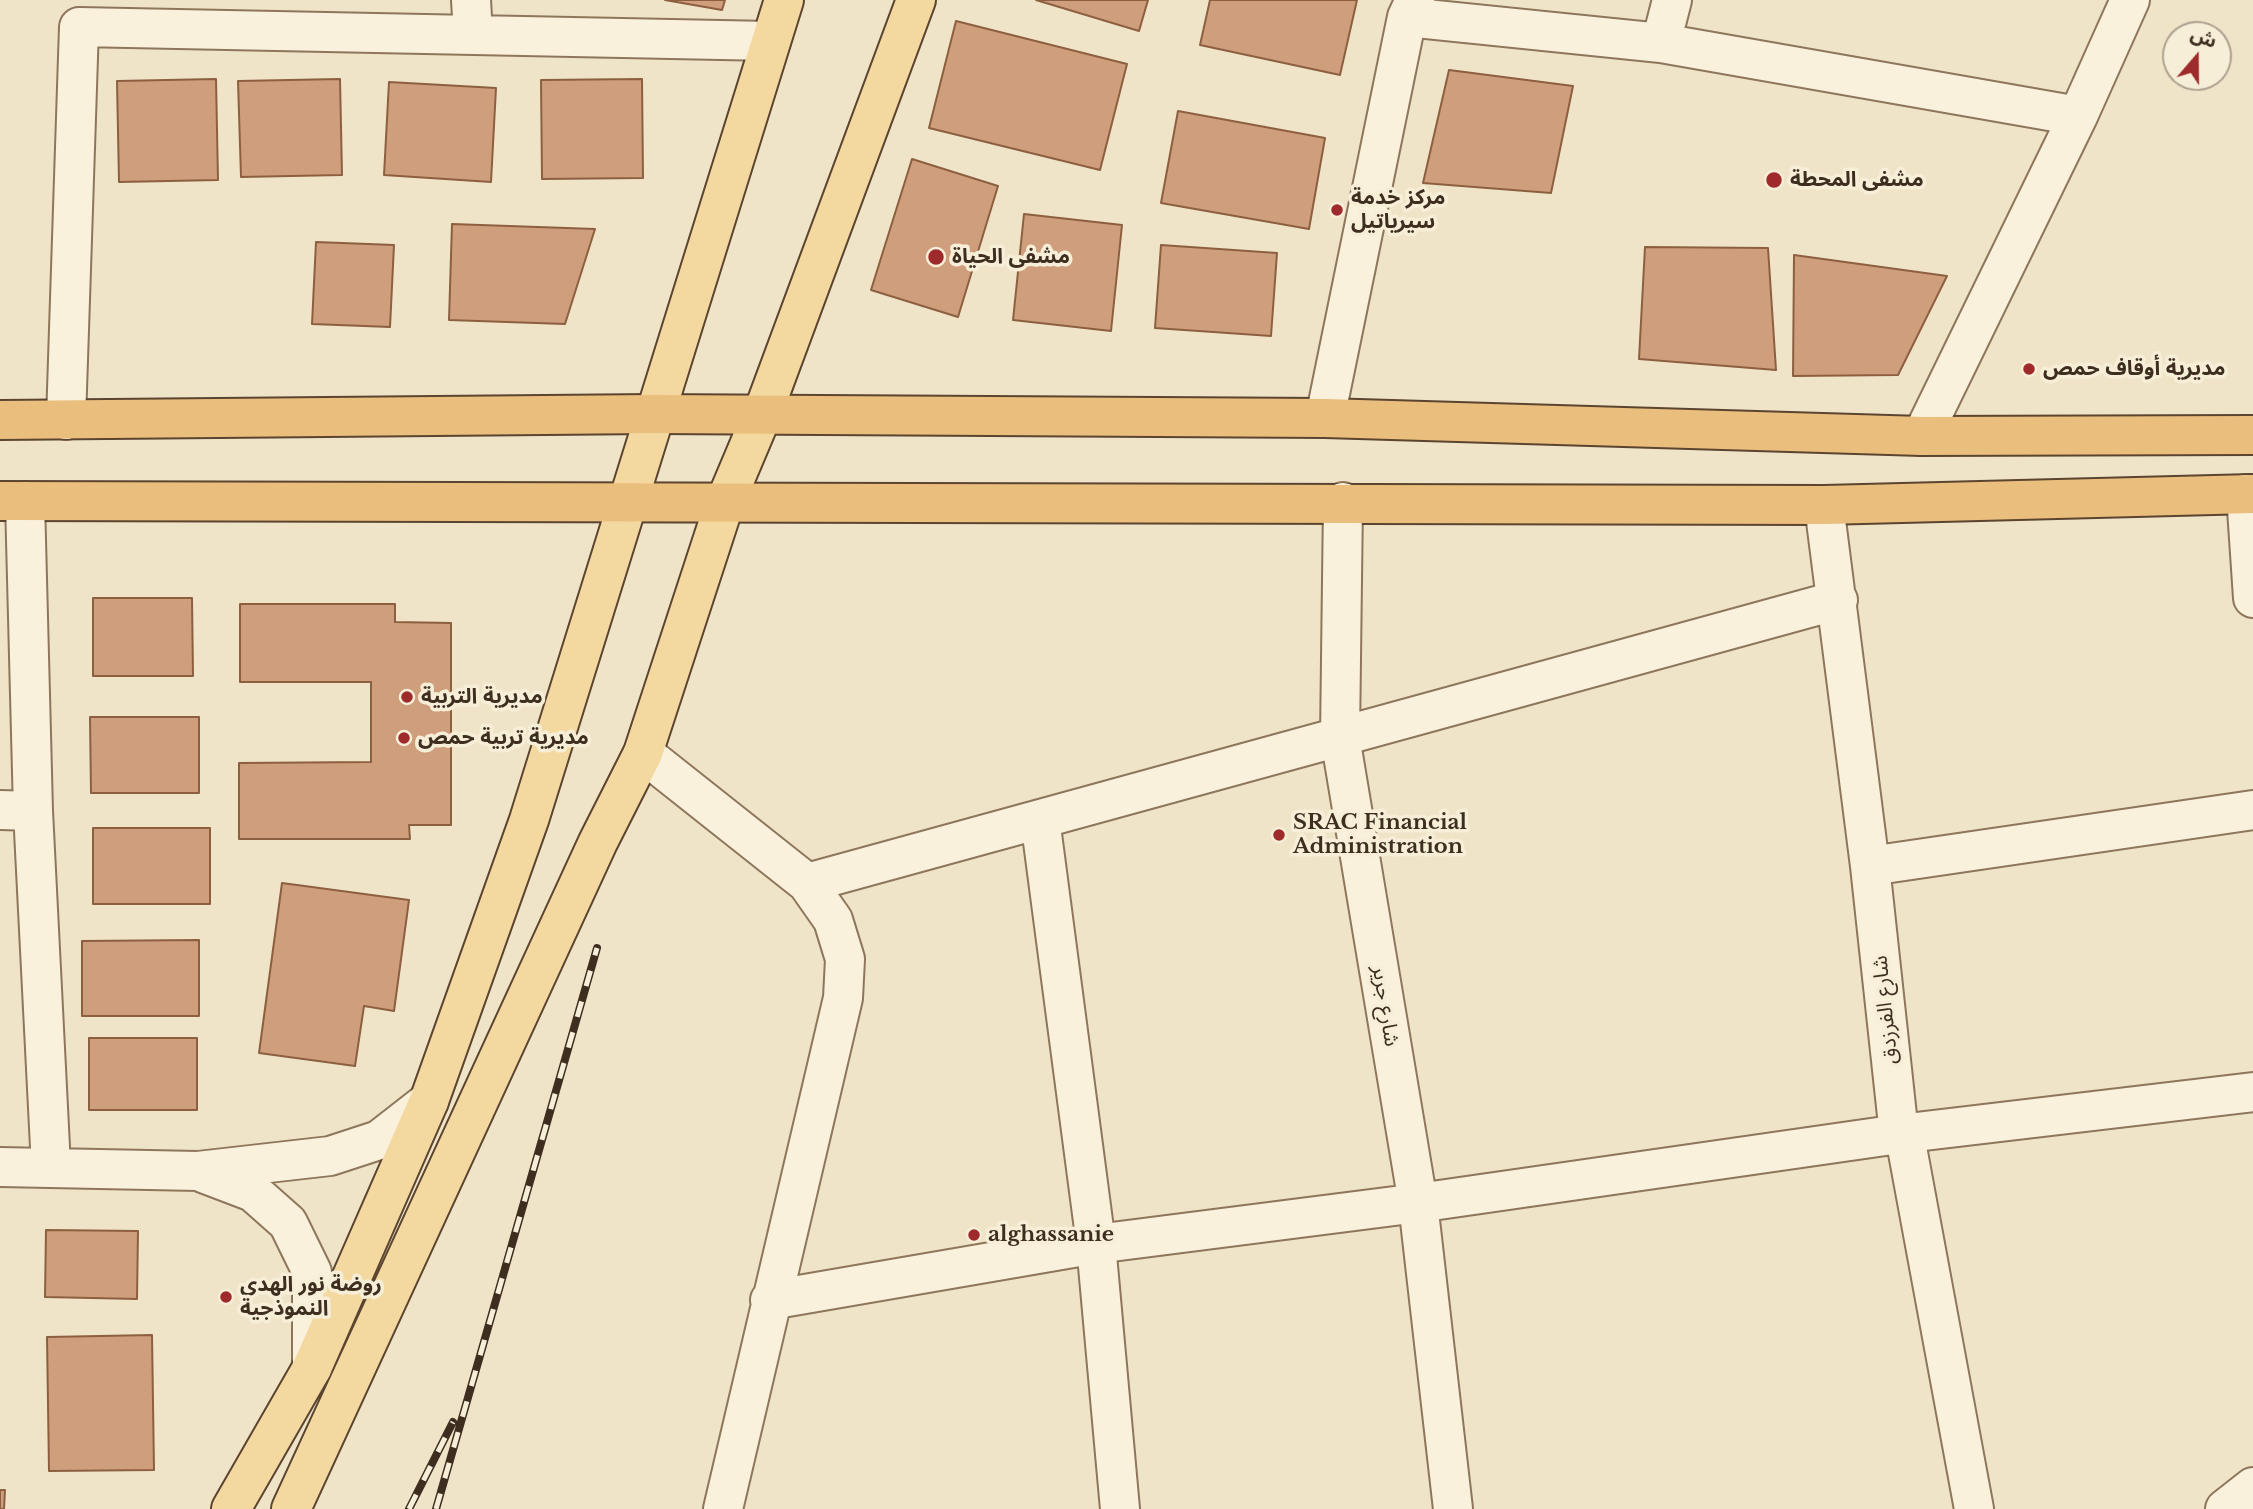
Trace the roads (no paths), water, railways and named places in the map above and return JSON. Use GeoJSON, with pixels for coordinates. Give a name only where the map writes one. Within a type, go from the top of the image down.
{"type":"FeatureCollection","features":[{"type":"Feature","properties":{"kind":"highway"},"geometry":{"type":"LineString","coordinates":[[0,420],[653,414],[1325,418],[1922,436],[2253,435]]}},
{"type":"Feature","properties":{"kind":"highway"},"geometry":{"type":"LineString","coordinates":[[13,501],[629,501],[724,505],[1343,502],[1824,505],[2250,494]]}},
{"type":"Feature","properties":{"kind":"main road"},"geometry":{"type":"LineString","coordinates":[[231,1509],[312,1368],[429,1101],[529,820],[629,501],[653,414],[784,0]]}},
{"type":"Feature","properties":{"kind":"main road"},"geometry":{"type":"LineString","coordinates":[[291,1509],[598,842],[643,752],[724,505],[762,415],[916,0]]}},
{"type":"Feature","properties":{"kind":"street"},"geometry":{"type":"LineString","coordinates":[[1661,43],[1672,0]]}},
{"type":"Feature","properties":{"kind":"street"},"geometry":{"type":"LineString","coordinates":[[1922,436],[2078,116],[2130,0]]}},
{"type":"Feature","properties":{"kind":"street"},"geometry":{"type":"LineString","coordinates":[[1325,418],[1411,8],[1661,43],[2078,116]]}},
{"type":"Feature","properties":{"kind":"street"},"geometry":{"type":"LineString","coordinates":[[66,420],[79,13],[472,17],[770,41]]}},
{"type":"Feature","properties":{"kind":"street"},"geometry":{"type":"LineString","coordinates":[[2250,494],[2253,598]]}},
{"type":"Feature","properties":{"kind":"street"},"geometry":{"type":"LineString","coordinates":[[13,501],[16,811],[51,1167]]}},
{"type":"Feature","properties":{"kind":"street","name":"شارع جرير"},"geometry":{"type":"LineString","coordinates":[[1343,502],[1340,737],[1418,1203],[1453,1509]]}},
{"type":"Feature","properties":{"kind":"street","name":"شارع الفرزدق"},"geometry":{"type":"LineString","coordinates":[[1824,505],[1838,600],[1902,1138],[1974,1509]]}},
{"type":"Feature","properties":{"kind":"street"},"geometry":{"type":"LineString","coordinates":[[807,883],[1838,600]]}},
{"type":"Feature","properties":{"kind":"street"},"geometry":{"type":"LineString","coordinates":[[643,752],[807,883],[832,920],[845,960],[843,998],[723,1509]]}},
{"type":"Feature","properties":{"kind":"street"},"geometry":{"type":"LineString","coordinates":[[1870,866],[2253,810]]}},
{"type":"Feature","properties":{"kind":"street"},"geometry":{"type":"LineString","coordinates":[[1040,819],[1096,1244],[1119,1509]]}},
{"type":"Feature","properties":{"kind":"street"},"geometry":{"type":"LineString","coordinates":[[770,1300],[1096,1244],[2253,1093]]}},
{"type":"Feature","properties":{"kind":"street"},"geometry":{"type":"LineString","coordinates":[[0,1167],[198,1171],[330,1156],[379,1140],[429,1101]]}},
{"type":"Feature","properties":{"kind":"street"},"geometry":{"type":"LineString","coordinates":[[198,1171],[253,1192],[288,1223],[312,1272],[312,1368]]}},
{"type":"Feature","properties":{"kind":"street"},"geometry":{"type":"LineString","coordinates":[[2225,1509],[2253,1487]]}},
{"type":"Feature","properties":{"kind":"railway"},"geometry":{"type":"LineString","coordinates":[[436,1509],[597,948]]}},
{"type":"Feature","properties":{"kind":"railway"},"geometry":{"type":"LineString","coordinates":[[409,1509],[453,1422]]}},
{"type":"Feature","properties":{"kind":"place","name":"مشفى المحطة"},"geometry":{"type":"Point","coordinates":[1774,180]}},
{"type":"Feature","properties":{"kind":"place","name":"مركز خدمة سيرياتيل"},"geometry":{"type":"Point","coordinates":[1337,210]}},
{"type":"Feature","properties":{"kind":"place","name":"مشفى الحياة"},"geometry":{"type":"Point","coordinates":[936,257]}},
{"type":"Feature","properties":{"kind":"place","name":"مديرية أوقاف حمص"},"geometry":{"type":"Point","coordinates":[2029,369]}},
{"type":"Feature","properties":{"kind":"place","name":"مديرية التربية"},"geometry":{"type":"Point","coordinates":[407,697]}},
{"type":"Feature","properties":{"kind":"place","name":"مديرية تربية حمص"},"geometry":{"type":"Point","coordinates":[404,738]}},
{"type":"Feature","properties":{"kind":"place","name":"SRAC Financial Administration"},"geometry":{"type":"Point","coordinates":[1279,835]}},
{"type":"Feature","properties":{"kind":"place","name":"alghassanie"},"geometry":{"type":"Point","coordinates":[974,1235]}},
{"type":"Feature","properties":{"kind":"place","name":"روضة نور الهدى النموذجية"},"geometry":{"type":"Point","coordinates":[226,1297]}}]}
